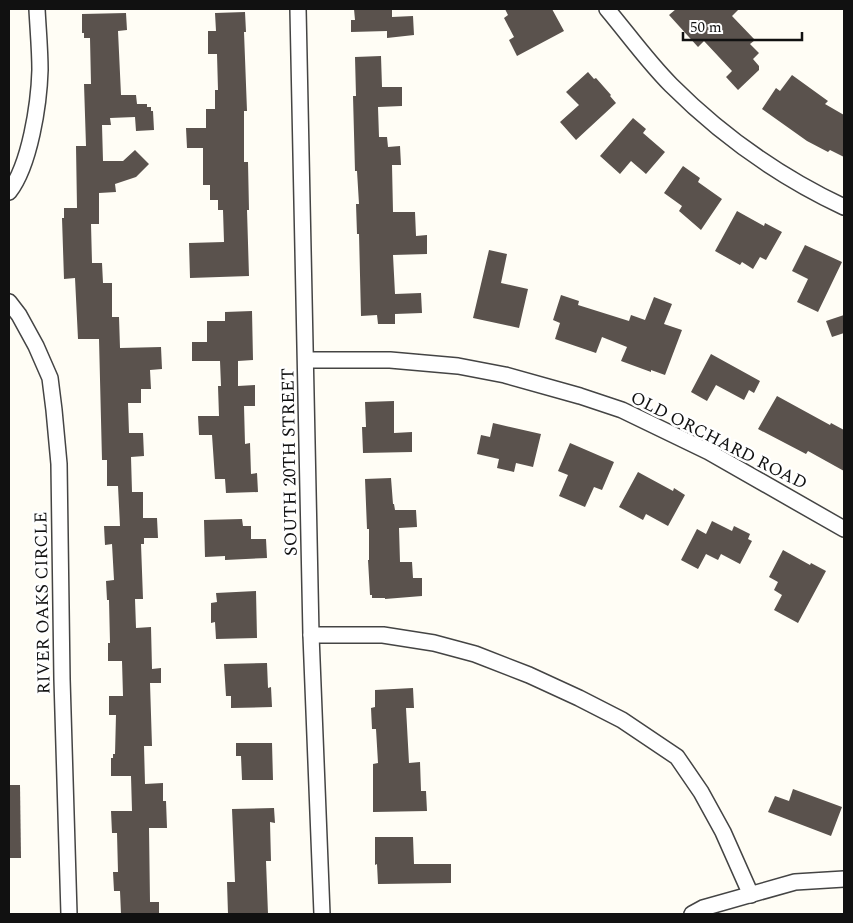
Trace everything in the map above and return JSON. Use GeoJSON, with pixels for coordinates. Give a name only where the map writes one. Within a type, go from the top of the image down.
{"type":"FeatureCollection","features":[{"type":"Feature","properties":{"kind":"street"},"geometry":{"type":"LineString","coordinates":[[9,192],[15,184],[28,149],[36,112],[40,70],[37,9]]}},
{"type":"Feature","properties":{"kind":"street","name":"SOUTH 20TH STREET"},"geometry":{"type":"LineString","coordinates":[[298,9],[311,635],[322,914]]}},
{"type":"Feature","properties":{"kind":"street"},"geometry":{"type":"LineString","coordinates":[[607,9],[670,84],[708,120],[740,146],[780,172],[844,207]]}},
{"type":"Feature","properties":{"kind":"street","name":"RIVER OAKS CIRCLE"},"geometry":{"type":"LineString","coordinates":[[9,302],[19,315],[36,346],[50,378],[54,410],[59,464],[62,670],[69,914]]}},
{"type":"Feature","properties":{"kind":"street","name":"OLD ORCHARD ROAD"},"geometry":{"type":"LineString","coordinates":[[306,360],[390,360],[458,366],[505,375],[571,393],[622,410],[709,452],[844,528]]}},
{"type":"Feature","properties":{"kind":"street"},"geometry":{"type":"LineString","coordinates":[[311,635],[383,635],[434,642],[475,654],[529,675],[622,720],[677,757],[701,792],[723,832],[751,895]]}},
{"type":"Feature","properties":{"kind":"street"},"geometry":{"type":"LineString","coordinates":[[692,914],[703,908],[795,882],[844,879]]}},
{"type":"Feature","properties":{"kind":"building"},"geometry":{"type":"Polygon","coordinates":[[[354,9],[392,9],[392,17],[413,16],[414,35],[387,38],[387,31],[351,32],[351,20],[355,20],[354,9]]]}},
{"type":"Feature","properties":{"kind":"building"},"geometry":{"type":"Polygon","coordinates":[[[505,9],[552,9],[564,31],[517,56],[509,40],[514,37],[504,18],[508,15],[505,9]]]}},
{"type":"Feature","properties":{"kind":"building"},"geometry":{"type":"Polygon","coordinates":[[[676,9],[739,9],[732,16],[755,40],[750,44],[759,53],[753,59],[759,66],[759,70],[738,90],[726,77],[732,71],[704,41],[698,47],[669,15],[676,9]]]}},
{"type":"Feature","properties":{"kind":"building"},"geometry":{"type":"Polygon","coordinates":[[[245,12],[247,111],[244,111],[244,162],[248,162],[249,276],[190,278],[189,243],[224,242],[223,210],[218,210],[218,200],[210,200],[210,185],[203,185],[203,148],[187,148],[186,128],[206,128],[206,109],[215,109],[215,90],[218,90],[217,54],[208,54],[208,31],[216,31],[215,13],[245,12]]]}},
{"type":"Feature","properties":{"kind":"building"},"geometry":{"type":"Polygon","coordinates":[[[126,13],[127,30],[118,31],[121,95],[136,95],[137,104],[147,104],[147,107],[151,107],[154,130],[136,131],[135,117],[110,118],[111,125],[102,125],[103,161],[123,161],[135,150],[149,164],[136,177],[115,184],[116,192],[99,193],[99,224],[91,224],[92,263],[102,263],[103,283],[112,283],[112,317],[119,317],[120,348],[161,347],[162,369],[150,370],[151,389],[141,389],[141,403],[128,403],[129,433],[143,433],[144,456],[131,457],[132,492],[143,492],[143,518],[157,518],[158,538],[144,538],[144,544],[141,544],[143,599],[135,599],[136,628],[151,627],[152,669],[161,668],[161,683],[150,683],[152,746],[144,746],[145,784],[163,783],[163,801],[166,801],[167,828],[149,828],[150,902],[159,902],[159,914],[121,914],[120,891],[114,891],[113,872],[118,872],[117,833],[112,833],[111,811],[132,811],[131,776],[111,776],[111,758],[115,754],[116,715],[109,715],[109,696],[123,696],[122,661],[108,661],[108,643],[110,643],[109,600],[107,600],[106,581],[114,580],[112,544],[105,545],[104,526],[120,526],[118,486],[107,486],[107,460],[102,460],[99,339],[78,339],[75,278],[64,279],[62,218],[64,218],[64,208],[77,208],[76,146],[86,146],[84,84],[91,84],[90,38],[84,38],[84,33],[82,33],[82,14],[126,13]]]}},
{"type":"Feature","properties":{"kind":"building"},"geometry":{"type":"Polygon","coordinates":[[[381,56],[382,87],[402,87],[402,106],[378,107],[379,137],[387,137],[388,147],[400,146],[401,165],[392,165],[393,212],[415,212],[416,236],[427,235],[427,254],[393,255],[395,294],[421,293],[422,313],[395,314],[395,324],[378,324],[377,315],[361,316],[359,234],[357,234],[356,204],[359,204],[357,171],[355,171],[353,96],[356,96],[355,57],[381,56]]]}},
{"type":"Feature","properties":{"kind":"building"},"geometry":{"type":"Polygon","coordinates":[[[588,72],[594,79],[596,78],[616,103],[576,140],[560,122],[579,105],[566,92],[588,72]]]}},
{"type":"Feature","properties":{"kind":"building"},"geometry":{"type":"Polygon","coordinates":[[[792,75],[828,101],[825,104],[844,115],[844,157],[830,150],[828,152],[807,141],[762,109],[776,88],[780,91],[792,75]]]}},
{"type":"Feature","properties":{"kind":"building"},"geometry":{"type":"Polygon","coordinates":[[[633,118],[646,129],[643,133],[665,152],[646,174],[631,161],[620,174],[600,156],[633,118]]]}},
{"type":"Feature","properties":{"kind":"building"},"geometry":{"type":"Polygon","coordinates":[[[683,166],[700,178],[698,182],[722,199],[701,230],[679,211],[682,206],[664,193],[683,166]]]}},
{"type":"Feature","properties":{"kind":"building"},"geometry":{"type":"Polygon","coordinates":[[[737,211],[764,226],[765,223],[782,232],[766,260],[760,257],[753,269],[742,262],[740,265],[715,251],[737,211]]]}},
{"type":"Feature","properties":{"kind":"building"},"geometry":{"type":"Polygon","coordinates":[[[805,245],[842,262],[818,312],[797,302],[808,279],[792,271],[805,245]]]}},
{"type":"Feature","properties":{"kind":"building"},"geometry":{"type":"Polygon","coordinates":[[[489,250],[507,254],[501,283],[528,289],[519,328],[473,318],[489,250]]]}},
{"type":"Feature","properties":{"kind":"building"},"geometry":{"type":"Polygon","coordinates":[[[561,295],[579,301],[578,305],[629,321],[631,315],[645,320],[654,297],[672,304],[664,324],[682,330],[665,375],[621,361],[627,347],[602,337],[596,353],[555,339],[560,323],[553,320],[561,295]]]}},
{"type":"Feature","properties":{"kind":"building"},"geometry":{"type":"Polygon","coordinates":[[[252,311],[253,360],[238,361],[238,386],[255,385],[255,406],[244,406],[245,444],[250,443],[251,474],[257,473],[258,492],[226,493],[225,479],[215,479],[212,435],[199,435],[198,416],[219,416],[218,386],[221,386],[220,361],[192,361],[192,342],[207,342],[207,321],[225,321],[225,312],[252,311]]]}},
{"type":"Feature","properties":{"kind":"building"},"geometry":{"type":"Polygon","coordinates":[[[844,315],[844,333],[832,337],[826,321],[844,315]]]}},
{"type":"Feature","properties":{"kind":"building"},"geometry":{"type":"Polygon","coordinates":[[[711,354],[760,381],[754,393],[749,390],[744,400],[716,385],[707,401],[691,392],[711,354]]]}},
{"type":"Feature","properties":{"kind":"building"},"geometry":{"type":"Polygon","coordinates":[[[777,396],[830,425],[831,423],[844,430],[844,471],[808,451],[806,454],[758,429],[777,396]]]}},
{"type":"Feature","properties":{"kind":"building"},"geometry":{"type":"Polygon","coordinates":[[[394,401],[394,433],[412,432],[412,452],[363,453],[362,427],[366,427],[365,402],[394,401]]]}},
{"type":"Feature","properties":{"kind":"building"},"geometry":{"type":"Polygon","coordinates":[[[493,423],[541,434],[533,467],[516,463],[514,472],[497,468],[499,459],[477,454],[481,435],[490,437],[493,423]]]}},
{"type":"Feature","properties":{"kind":"building"},"geometry":{"type":"Polygon","coordinates":[[[570,443],[614,462],[602,490],[594,487],[585,507],[559,496],[568,475],[558,471],[570,443]]]}},
{"type":"Feature","properties":{"kind":"building"},"geometry":{"type":"Polygon","coordinates":[[[638,472],[673,491],[674,488],[685,495],[668,526],[646,514],[643,520],[619,507],[638,472]]]}},
{"type":"Feature","properties":{"kind":"building"},"geometry":{"type":"Polygon","coordinates":[[[391,478],[395,510],[416,510],[417,527],[399,528],[400,562],[412,562],[413,578],[422,578],[422,596],[385,599],[372,598],[372,595],[370,595],[369,529],[367,529],[365,479],[391,478]]]}},
{"type":"Feature","properties":{"kind":"building"},"geometry":{"type":"Polygon","coordinates":[[[242,519],[243,526],[251,526],[251,539],[266,539],[267,558],[225,560],[225,556],[205,557],[204,520],[242,519]]]}},
{"type":"Feature","properties":{"kind":"building"},"geometry":{"type":"Polygon","coordinates":[[[712,521],[732,531],[734,526],[750,534],[748,539],[752,541],[740,564],[721,554],[718,560],[706,554],[698,569],[681,560],[697,529],[706,534],[712,521]]]}},
{"type":"Feature","properties":{"kind":"building"},"geometry":{"type":"Polygon","coordinates":[[[783,550],[810,565],[811,563],[826,571],[798,623],[774,610],[782,595],[774,590],[778,582],[769,577],[783,550]]]}},
{"type":"Feature","properties":{"kind":"building"},"geometry":{"type":"Polygon","coordinates":[[[256,591],[257,638],[216,639],[215,622],[211,623],[211,603],[217,602],[216,593],[256,591]]]}},
{"type":"Feature","properties":{"kind":"building"},"geometry":{"type":"Polygon","coordinates":[[[267,663],[268,688],[271,687],[272,707],[231,708],[231,696],[226,696],[224,664],[267,663]]]}},
{"type":"Feature","properties":{"kind":"building"},"geometry":{"type":"Polygon","coordinates":[[[413,688],[414,708],[406,708],[409,763],[420,762],[421,791],[426,791],[427,811],[373,812],[373,764],[378,763],[376,729],[372,729],[371,708],[375,707],[375,690],[413,688]]]}},
{"type":"Feature","properties":{"kind":"building"},"geometry":{"type":"Polygon","coordinates":[[[236,743],[272,743],[273,780],[242,780],[241,756],[236,756],[236,743]]]}},
{"type":"Feature","properties":{"kind":"building"},"geometry":{"type":"Polygon","coordinates":[[[9,785],[20,785],[21,858],[9,858],[9,785]]]}},
{"type":"Feature","properties":{"kind":"building"},"geometry":{"type":"Polygon","coordinates":[[[793,789],[842,807],[831,836],[768,812],[775,796],[789,801],[793,789]]]}},
{"type":"Feature","properties":{"kind":"building"},"geometry":{"type":"Polygon","coordinates":[[[274,808],[275,823],[270,822],[271,861],[266,861],[268,914],[228,914],[227,882],[235,882],[232,809],[274,808]]]}},
{"type":"Feature","properties":{"kind":"building"},"geometry":{"type":"Polygon","coordinates":[[[375,837],[413,837],[414,864],[451,864],[451,883],[378,884],[377,864],[375,865],[375,837]]]}}]}
